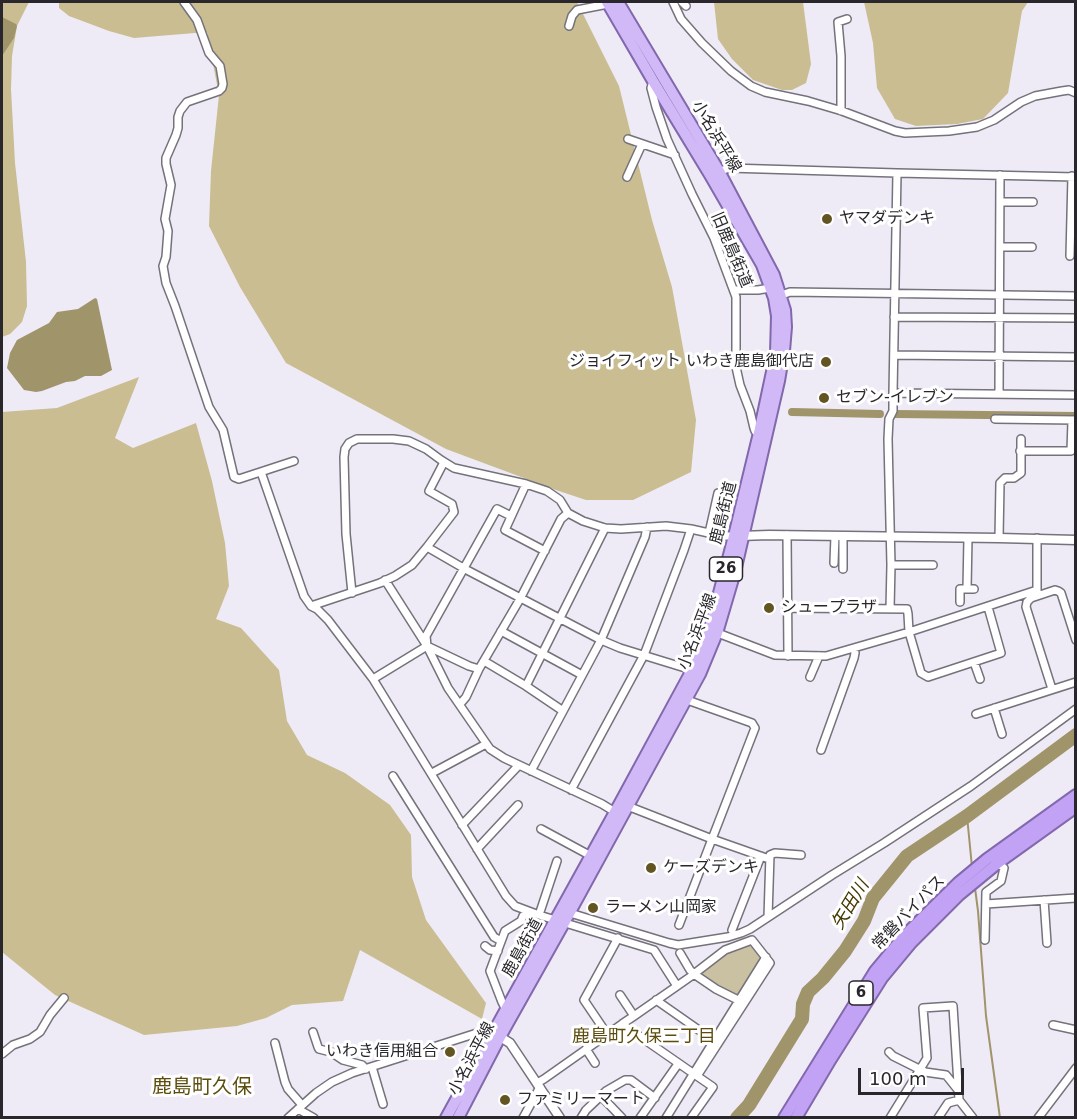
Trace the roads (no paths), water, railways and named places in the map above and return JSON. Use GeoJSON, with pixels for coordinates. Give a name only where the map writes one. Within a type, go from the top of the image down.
{"type":"FeatureCollection","features":[{"type":"Feature","properties":{"kind":"highway","name":"常磐バイパス"},"geometry":{"type":"LineString","coordinates":[[796,1118],[882,978],[911,943],[959,895],[988,871],[993,861],[1076,795]]}},
{"type":"Feature","properties":{"kind":"highway","name":"常磐バイパス"},"geometry":{"type":"LineString","coordinates":[[784,1118],[875,971],[905,934],[958,884],[1076,807]]}},
{"type":"Feature","properties":{"kind":"main road","name":"26"},"geometry":{"type":"LineString","coordinates":[[611,2],[653,81],[715,173]]}},
{"type":"Feature","properties":{"kind":"main road","name":"小名浜平線"},"geometry":{"type":"LineString","coordinates":[[458,1118],[496,1034],[559,922],[570,913],[621,807],[696,672],[735,572],[739,536],[779,381],[784,351],[785,310],[775,294],[774,275],[765,255],[611,2]]}},
{"type":"Feature","properties":{"kind":"main road","name":"鹿島街道"},"geometry":{"type":"LineString","coordinates":[[739,536],[776,353],[775,294]]}},
{"type":"Feature","properties":{"kind":"main road","name":"鹿島街道"},"geometry":{"type":"LineString","coordinates":[[446,1118],[496,1034],[506,1010],[559,922],[591,856],[621,807]]}},
{"type":"Feature","properties":{"kind":"street"},"geometry":{"type":"LineString","coordinates":[[184,2],[200,25],[209,53],[222,72],[223,84],[219,91],[187,102],[180,111],[176,135],[166,158],[171,185],[165,219],[168,231],[164,276],[209,407],[223,430],[234,477],[239,479],[294,461]]}},
{"type":"Feature","properties":{"kind":"street"},"geometry":{"type":"LineString","coordinates":[[569,26],[577,10],[611,2]]}},
{"type":"Feature","properties":{"kind":"street"},"geometry":{"type":"LineString","coordinates":[[673,2],[681,19],[702,43],[742,80],[765,92],[808,101],[905,134],[963,130],[985,124],[1035,96],[1069,90],[1076,93]]}},
{"type":"Feature","properties":{"kind":"street"},"geometry":{"type":"LineString","coordinates":[[840,111],[841,56],[838,22],[847,19]]}},
{"type":"Feature","properties":{"kind":"street","name":"旧鹿島街道"},"geometry":{"type":"LineString","coordinates":[[653,81],[651,88],[667,139],[714,238],[737,299],[735,367],[755,431],[759,433]]}},
{"type":"Feature","properties":{"kind":"street"},"geometry":{"type":"LineString","coordinates":[[628,139],[675,155]]}},
{"type":"Feature","properties":{"kind":"street"},"geometry":{"type":"LineString","coordinates":[[627,177],[642,144]]}},
{"type":"Feature","properties":{"kind":"street"},"geometry":{"type":"LineString","coordinates":[[715,173],[729,168],[1074,176],[1070,256]]}},
{"type":"Feature","properties":{"kind":"street"},"geometry":{"type":"LineString","coordinates":[[890,609],[888,439],[889,419],[893,411],[897,173]]}},
{"type":"Feature","properties":{"kind":"street"},"geometry":{"type":"LineString","coordinates":[[999,394],[1000,175]]}},
{"type":"Feature","properties":{"kind":"street"},"geometry":{"type":"LineString","coordinates":[[1000,202],[1033,202]]}},
{"type":"Feature","properties":{"kind":"street"},"geometry":{"type":"LineString","coordinates":[[1000,247],[1032,247]]}},
{"type":"Feature","properties":{"kind":"street"},"geometry":{"type":"LineString","coordinates":[[734,290],[758,290],[775,294],[790,292],[1076,296]]}},
{"type":"Feature","properties":{"kind":"street"},"geometry":{"type":"LineString","coordinates":[[894,316],[1076,318]]}},
{"type":"Feature","properties":{"kind":"street"},"geometry":{"type":"LineString","coordinates":[[894,355],[1076,357]]}},
{"type":"Feature","properties":{"kind":"street"},"geometry":{"type":"LineString","coordinates":[[893,393],[1076,395]]}},
{"type":"Feature","properties":{"kind":"street"},"geometry":{"type":"LineString","coordinates":[[995,419],[1074,420],[1071,451],[1020,451]]}},
{"type":"Feature","properties":{"kind":"street"},"geometry":{"type":"LineString","coordinates":[[352,593],[346,534],[345,449],[349,442],[357,439],[409,441],[426,449],[454,468],[547,491],[560,500],[568,513],[605,528],[666,526],[722,536],[1076,540]]}},
{"type":"Feature","properties":{"kind":"street"},"geometry":{"type":"LineString","coordinates":[[999,538],[1000,483],[1005,478],[1014,478],[1021,473],[1021,439]]}},
{"type":"Feature","properties":{"kind":"street"},"geometry":{"type":"LineString","coordinates":[[310,606],[385,580],[412,565],[454,512],[452,504],[429,491],[444,462]]}},
{"type":"Feature","properties":{"kind":"street"},"geometry":{"type":"LineString","coordinates":[[261,472],[304,596],[310,606],[317,609],[328,620],[373,679],[506,896],[515,906],[528,911],[654,950],[677,986]]}},
{"type":"Feature","properties":{"kind":"street"},"geometry":{"type":"LineString","coordinates":[[526,484],[505,530],[545,551]]}},
{"type":"Feature","properties":{"kind":"street"},"geometry":{"type":"LineString","coordinates":[[709,533],[718,493]]}},
{"type":"Feature","properties":{"kind":"street"},"geometry":{"type":"LineString","coordinates":[[427,646],[426,636],[497,509],[511,516]]}},
{"type":"Feature","properties":{"kind":"street"},"geometry":{"type":"LineString","coordinates":[[460,704],[520,599],[561,519],[568,513]]}},
{"type":"Feature","properties":{"kind":"street"},"geometry":{"type":"LineString","coordinates":[[531,771],[601,640],[645,537],[647,527]]}},
{"type":"Feature","properties":{"kind":"street"},"geometry":{"type":"LineString","coordinates":[[526,686],[605,528]]}},
{"type":"Feature","properties":{"kind":"street"},"geometry":{"type":"LineString","coordinates":[[571,790],[644,655],[691,529]]}},
{"type":"Feature","properties":{"kind":"street"},"geometry":{"type":"LineString","coordinates":[[787,536],[788,656]]}},
{"type":"Feature","properties":{"kind":"street"},"geometry":{"type":"LineString","coordinates":[[834,563],[839,536]]}},
{"type":"Feature","properties":{"kind":"street"},"geometry":{"type":"LineString","coordinates":[[839,536],[843,569]]}},
{"type":"Feature","properties":{"kind":"street"},"geometry":{"type":"LineString","coordinates":[[960,602],[960,589],[971,589],[968,538]]}},
{"type":"Feature","properties":{"kind":"street"},"geometry":{"type":"LineString","coordinates":[[1037,538],[1037,593],[1029,600],[1026,607],[1052,689]]}},
{"type":"Feature","properties":{"kind":"street"},"geometry":{"type":"LineString","coordinates":[[427,547],[520,599],[601,640],[696,672]]}},
{"type":"Feature","properties":{"kind":"street"},"geometry":{"type":"LineString","coordinates":[[891,565],[933,565]]}},
{"type":"Feature","properties":{"kind":"street"},"geometry":{"type":"LineString","coordinates":[[385,580],[427,646],[448,688],[490,749],[602,804],[621,807],[769,859]]}},
{"type":"Feature","properties":{"kind":"street"},"geometry":{"type":"LineString","coordinates":[[713,632],[775,655],[826,656],[988,607],[1055,590],[1060,592],[1075,639]]}},
{"type":"Feature","properties":{"kind":"street"},"geometry":{"type":"LineString","coordinates":[[787,608],[907,609],[909,632],[921,673],[928,677],[1001,653],[988,607]]}},
{"type":"Feature","properties":{"kind":"street"},"geometry":{"type":"LineString","coordinates":[[501,630],[582,675]]}},
{"type":"Feature","properties":{"kind":"street"},"geometry":{"type":"LineString","coordinates":[[373,679],[427,646]]}},
{"type":"Feature","properties":{"kind":"street"},"geometry":{"type":"LineString","coordinates":[[427,646],[479,669]]}},
{"type":"Feature","properties":{"kind":"street"},"geometry":{"type":"LineString","coordinates":[[821,750],[854,658],[854,648]]}},
{"type":"Feature","properties":{"kind":"street"},"geometry":{"type":"LineString","coordinates":[[810,677],[819,656]]}},
{"type":"Feature","properties":{"kind":"street"},"geometry":{"type":"LineString","coordinates":[[484,661],[563,711]]}},
{"type":"Feature","properties":{"kind":"street"},"geometry":{"type":"LineString","coordinates":[[974,662],[980,679]]}},
{"type":"Feature","properties":{"kind":"street"},"geometry":{"type":"LineString","coordinates":[[976,714],[1076,682]]}},
{"type":"Feature","properties":{"kind":"street"},"geometry":{"type":"LineString","coordinates":[[679,925],[755,728],[752,723],[690,701]]}},
{"type":"Feature","properties":{"kind":"street"},"geometry":{"type":"LineString","coordinates":[[994,708],[1002,734]]}},
{"type":"Feature","properties":{"kind":"street"},"geometry":{"type":"LineString","coordinates":[[570,913],[678,945],[728,937],[750,929],[971,786],[1076,709]]}},
{"type":"Feature","properties":{"kind":"street"},"geometry":{"type":"LineString","coordinates":[[432,773],[486,744]]}},
{"type":"Feature","properties":{"kind":"street"},"geometry":{"type":"LineString","coordinates":[[462,825],[519,765]]}},
{"type":"Feature","properties":{"kind":"street"},"geometry":{"type":"LineString","coordinates":[[393,776],[494,937],[501,941]]}},
{"type":"Feature","properties":{"kind":"street"},"geometry":{"type":"LineString","coordinates":[[477,849],[519,805]]}},
{"type":"Feature","properties":{"kind":"street"},"geometry":{"type":"LineString","coordinates":[[541,829],[591,856]]}},
{"type":"Feature","properties":{"kind":"street"},"geometry":{"type":"LineString","coordinates":[[768,917],[771,853],[801,855]]}},
{"type":"Feature","properties":{"kind":"street"},"geometry":{"type":"LineString","coordinates":[[732,930],[760,856]]}},
{"type":"Feature","properties":{"kind":"street"},"geometry":{"type":"LineString","coordinates":[[539,915],[557,861]]}},
{"type":"Feature","properties":{"kind":"street"},"geometry":{"type":"LineString","coordinates":[[985,940],[986,892],[1001,881],[1004,868],[993,861]]}},
{"type":"Feature","properties":{"kind":"street"},"geometry":{"type":"LineString","coordinates":[[986,904],[1076,898]]}},
{"type":"Feature","properties":{"kind":"street"},"geometry":{"type":"LineString","coordinates":[[1044,900],[1047,943]]}},
{"type":"Feature","properties":{"kind":"street"},"geometry":{"type":"LineString","coordinates":[[506,1010],[491,973],[505,931],[521,921],[528,911]]}},
{"type":"Feature","properties":{"kind":"street"},"geometry":{"type":"LineString","coordinates":[[607,1035],[584,1000],[618,938]]}},
{"type":"Feature","properties":{"kind":"street"},"geometry":{"type":"LineString","coordinates":[[523,1118],[539,1085],[725,950],[752,940],[770,963],[741,1002],[666,1118]]}},
{"type":"Feature","properties":{"kind":"street"},"geometry":{"type":"LineString","coordinates":[[485,946],[490,950],[498,951]]}},
{"type":"Feature","properties":{"kind":"street"},"geometry":{"type":"LineString","coordinates":[[680,953],[694,974],[741,1002]]}},
{"type":"Feature","properties":{"kind":"street"},"geometry":{"type":"LineString","coordinates":[[620,995],[634,1016]]}},
{"type":"Feature","properties":{"kind":"street"},"geometry":{"type":"LineString","coordinates":[[2,1054],[40,1032],[64,998]]}},
{"type":"Feature","properties":{"kind":"street"},"geometry":{"type":"LineString","coordinates":[[656,1000],[716,1042]]}},
{"type":"Feature","properties":{"kind":"street"},"geometry":{"type":"LineString","coordinates":[[890,1118],[927,1058],[923,1008],[953,1006],[959,1100],[972,1117]]}},
{"type":"Feature","properties":{"kind":"street"},"geometry":{"type":"LineString","coordinates":[[622,1024],[713,1087],[691,1118]]}},
{"type":"Feature","properties":{"kind":"street"},"geometry":{"type":"LineString","coordinates":[[1053,1025],[1076,1030]]}},
{"type":"Feature","properties":{"kind":"street"},"geometry":{"type":"LineString","coordinates":[[313,1032],[319,1049],[369,1068],[383,1104]]}},
{"type":"Feature","properties":{"kind":"street"},"geometry":{"type":"LineString","coordinates":[[288,1118],[332,1082],[351,1073],[477,1033],[496,1034],[510,1043],[560,1118]]}},
{"type":"Feature","properties":{"kind":"street"},"geometry":{"type":"LineString","coordinates":[[275,1043],[288,1089],[300,1107],[314,1118]]}},
{"type":"Feature","properties":{"kind":"street"},"geometry":{"type":"LineString","coordinates":[[586,1049],[595,1063]]}},
{"type":"Feature","properties":{"kind":"street"},"geometry":{"type":"LineString","coordinates":[[889,1052],[920,1070],[946,1075],[958,1090]]}},
{"type":"Feature","properties":{"kind":"street"},"geometry":{"type":"LineString","coordinates":[[640,1118],[678,1064]]}},
{"type":"Feature","properties":{"kind":"street"},"geometry":{"type":"LineString","coordinates":[[1038,1118],[1076,1068]]}},
{"type":"Feature","properties":{"kind":"street"},"geometry":{"type":"LineString","coordinates":[[581,1118],[606,1091],[626,1080],[631,1080],[655,1098]]}},
{"type":"Feature","properties":{"kind":"street"},"geometry":{"type":"LineString","coordinates":[[601,1096],[622,1118]]}},
{"type":"Feature","properties":{"kind":"street"},"geometry":{"type":"LineString","coordinates":[[938,1118],[948,1103],[959,1100]]}},
{"type":"Feature","properties":{"kind":"waterway"},"geometry":{"type":"LineString","coordinates":[[792,412],[880,414]]}},
{"type":"Feature","properties":{"kind":"waterway"},"geometry":{"type":"LineString","coordinates":[[895,414],[1076,416]]}},
{"type":"Feature","properties":{"kind":"waterway","name":"矢田川"},"geometry":{"type":"LineString","coordinates":[[737,1118],[749,1105],[802,1019],[803,1004],[808,992],[845,951],[864,921],[873,898],[907,856],[967,816],[1076,735]]}},
{"type":"Feature","properties":{"kind":"waterway"},"geometry":{"type":"LineString","coordinates":[[967,816],[972,867]]}},
{"type":"Feature","properties":{"kind":"waterway"},"geometry":{"type":"LineString","coordinates":[[975,888],[986,1016],[1000,1118]]}},
{"type":"Feature","properties":{"kind":"place","name":"ヤマダデンキ"},"geometry":{"type":"Point","coordinates":[827,219]}},
{"type":"Feature","properties":{"kind":"place","name":"ジョイフィット いわき鹿島御代店"},"geometry":{"type":"Point","coordinates":[826,362]}},
{"type":"Feature","properties":{"kind":"place","name":"セブン-イレブン"},"geometry":{"type":"Point","coordinates":[824,398]}},
{"type":"Feature","properties":{"kind":"place","name":"シュープラザ"},"geometry":{"type":"Point","coordinates":[769,608]}},
{"type":"Feature","properties":{"kind":"place","name":"ケーズデンキ"},"geometry":{"type":"Point","coordinates":[651,868]}},
{"type":"Feature","properties":{"kind":"place","name":"ラーメン山岡家"},"geometry":{"type":"Point","coordinates":[593,908]}},
{"type":"Feature","properties":{"kind":"place","name":"いわき信用組合"},"geometry":{"type":"Point","coordinates":[450,1052]}},
{"type":"Feature","properties":{"kind":"place","name":"ファミリーマート"},"geometry":{"type":"Point","coordinates":[505,1100]}},
{"type":"Feature","properties":{"kind":"district","name":"鹿島町久保三丁目"},"geometry":{"type":"Point","coordinates":[644,1037]}},
{"type":"Feature","properties":{"kind":"district","name":"鹿島町久保"},"geometry":{"type":"Point","coordinates":[202,1088]}}]}
